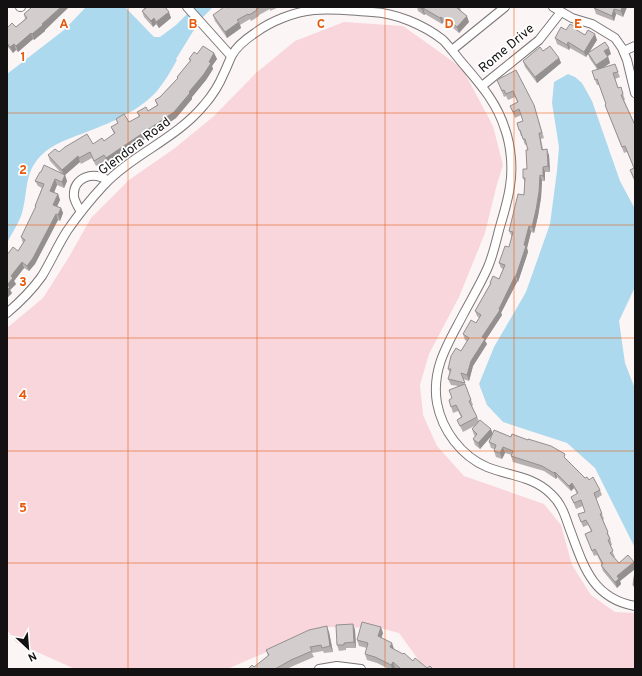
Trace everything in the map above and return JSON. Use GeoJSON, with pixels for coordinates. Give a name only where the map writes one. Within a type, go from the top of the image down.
{"type":"FeatureCollection","features":[{"type":"Feature","properties":{"kind":"street"},"geometry":{"type":"LineString","coordinates":[[187,7],[231,56],[251,35],[265,26],[300,13],[316,10],[380,12],[398,16],[430,31],[444,42],[482,86],[497,110],[506,130],[510,150],[510,186],[488,267],[444,351],[440,362],[436,376],[440,416],[454,441],[472,458],[486,466],[527,478],[552,494],[564,514],[582,563],[593,583],[601,591],[611,597],[624,604],[635,606]]}},
{"type":"Feature","properties":{"kind":"street"},"geometry":{"type":"LineString","coordinates":[[452,50],[505,7]]}},
{"type":"Feature","properties":{"kind":"street"},"geometry":{"type":"LineString","coordinates":[[553,7],[572,18],[592,24],[614,38],[624,51],[635,93]]}},
{"type":"Feature","properties":{"kind":"street","name":"Rome Drive"},"geometry":{"type":"LineString","coordinates":[[482,86],[539,40],[561,12]]}},
{"type":"Feature","properties":{"kind":"street"},"geometry":{"type":"LineString","coordinates":[[624,51],[635,46]]}},
{"type":"Feature","properties":{"kind":"street","name":"Glendora Road"},"geometry":{"type":"LineString","coordinates":[[7,313],[30,291],[40,278],[62,240],[81,212],[108,181],[178,130],[195,115],[215,91],[223,77],[231,56]]}},
{"type":"Feature","properties":{"kind":"street"},"geometry":{"type":"LineString","coordinates":[[81,212],[74,198],[75,189],[80,181],[89,176],[99,175],[108,181]]}},
{"type":"Feature","properties":{"kind":"street"},"geometry":{"type":"LineString","coordinates":[[319,669],[337,666],[361,669]]}},
{"type":"Feature","properties":{"kind":"shaded area"},"geometry":{"type":"Polygon","coordinates":[[[344,22],[403,26],[462,68],[493,126],[503,165],[485,233],[459,297],[429,354],[420,385],[423,415],[437,446],[464,476],[544,504],[561,525],[572,565],[591,595],[615,612],[635,613],[635,669],[425,669],[399,633],[380,628],[325,627],[227,669],[75,669],[17,643],[7,630],[7,328],[43,298],[69,257],[91,218],[129,180],[175,148],[214,116],[256,73],[295,41],[344,22]]]}},
{"type":"Feature","properties":{"kind":"water"},"geometry":{"type":"Polygon","coordinates":[[[86,7],[125,7],[154,37],[160,37],[176,25],[194,7],[213,7],[200,20],[176,59],[177,60],[168,76],[150,98],[126,115],[59,143],[40,156],[29,174],[24,207],[7,243],[7,74],[64,30],[86,7]]]}},
{"type":"Feature","properties":{"kind":"water"},"geometry":{"type":"Polygon","coordinates":[[[568,74],[575,77],[582,83],[592,101],[620,181],[635,209],[635,287],[619,321],[625,363],[635,389],[635,548],[595,468],[567,443],[503,422],[487,405],[479,384],[494,347],[526,292],[550,224],[559,147],[552,103],[554,82],[568,74]]]}},
{"type":"Feature","properties":{"kind":"building"},"geometry":{"type":"Polygon","coordinates":[[[32,7],[61,7],[32,34],[31,33],[16,46],[14,44],[10,47],[7,43],[7,28],[12,23],[16,27],[27,18],[24,14],[32,7]]]}},
{"type":"Feature","properties":{"kind":"building"},"geometry":{"type":"Polygon","coordinates":[[[145,7],[165,7],[169,12],[156,22],[154,18],[151,21],[142,11],[146,8],[145,7]]]}},
{"type":"Feature","properties":{"kind":"building"},"geometry":{"type":"Polygon","coordinates":[[[224,7],[261,7],[249,15],[248,14],[237,20],[239,22],[225,32],[213,15],[224,7]]]}},
{"type":"Feature","properties":{"kind":"building"},"geometry":{"type":"Polygon","coordinates":[[[419,7],[458,7],[457,8],[467,16],[457,27],[450,21],[448,23],[441,17],[440,18],[419,7]]]}},
{"type":"Feature","properties":{"kind":"building"},"geometry":{"type":"Polygon","coordinates":[[[594,7],[622,7],[621,11],[614,9],[612,16],[594,7]]]}},
{"type":"Feature","properties":{"kind":"building"},"geometry":{"type":"Polygon","coordinates":[[[570,24],[585,35],[588,30],[595,34],[584,52],[568,42],[567,45],[555,38],[561,27],[566,30],[570,24]]]}},
{"type":"Feature","properties":{"kind":"building"},"geometry":{"type":"Polygon","coordinates":[[[605,42],[609,48],[604,51],[608,57],[596,65],[588,53],[605,42]]]}},
{"type":"Feature","properties":{"kind":"building"},"geometry":{"type":"Polygon","coordinates":[[[203,46],[214,53],[209,62],[211,63],[189,92],[190,93],[174,112],[106,158],[104,155],[94,161],[90,152],[79,158],[78,156],[62,170],[48,155],[55,149],[59,152],[87,134],[93,144],[102,138],[104,141],[115,133],[111,127],[118,123],[116,119],[124,114],[129,122],[140,116],[137,112],[146,107],[148,111],[158,105],[155,100],[160,97],[178,78],[177,77],[191,60],[189,59],[194,52],[197,54],[203,46]]]}},
{"type":"Feature","properties":{"kind":"building"},"geometry":{"type":"Polygon","coordinates":[[[550,46],[559,58],[535,77],[523,61],[540,47],[543,51],[550,46]]]}},
{"type":"Feature","properties":{"kind":"building"},"geometry":{"type":"Polygon","coordinates":[[[615,64],[618,72],[613,73],[618,88],[621,87],[623,94],[621,95],[635,125],[635,178],[630,170],[634,168],[632,163],[625,146],[622,147],[605,105],[606,104],[597,79],[595,80],[592,71],[615,64]]]}},
{"type":"Feature","properties":{"kind":"building"},"geometry":{"type":"Polygon","coordinates":[[[516,70],[534,105],[542,133],[539,133],[542,150],[547,149],[548,166],[543,167],[543,176],[540,175],[539,192],[532,227],[529,226],[524,245],[526,246],[516,276],[499,309],[500,310],[482,337],[485,339],[471,361],[467,375],[461,373],[465,383],[448,379],[451,369],[448,369],[451,356],[456,348],[461,351],[469,338],[463,334],[471,320],[476,323],[481,315],[475,311],[491,283],[493,276],[499,279],[505,265],[499,263],[505,246],[509,247],[513,232],[509,231],[518,194],[524,195],[525,178],[523,178],[523,169],[527,169],[526,150],[528,150],[525,139],[523,139],[517,123],[523,121],[519,109],[513,112],[510,106],[518,102],[513,91],[506,94],[504,90],[502,91],[497,80],[516,70]]]}},
{"type":"Feature","properties":{"kind":"building"},"geometry":{"type":"Polygon","coordinates":[[[44,165],[65,175],[62,182],[55,179],[50,191],[58,194],[53,205],[61,208],[58,215],[56,214],[33,258],[27,266],[22,262],[11,276],[13,278],[7,285],[7,255],[13,247],[18,251],[25,240],[21,237],[36,206],[44,184],[35,181],[44,165]]]}},
{"type":"Feature","properties":{"kind":"building"},"geometry":{"type":"Polygon","coordinates":[[[465,384],[471,400],[469,401],[477,417],[460,426],[457,420],[462,417],[456,405],[451,407],[449,400],[452,398],[449,390],[465,384]]]}},
{"type":"Feature","properties":{"kind":"building"},"geometry":{"type":"Polygon","coordinates":[[[480,420],[491,429],[478,443],[473,439],[477,434],[472,429],[480,420]]]}},
{"type":"Feature","properties":{"kind":"building"},"geometry":{"type":"Polygon","coordinates":[[[494,430],[511,437],[512,434],[551,446],[565,454],[564,457],[585,478],[587,477],[589,480],[593,477],[600,490],[594,493],[602,514],[600,514],[610,539],[608,540],[613,551],[610,553],[619,563],[628,555],[634,562],[617,576],[619,579],[615,582],[601,565],[603,564],[595,549],[592,551],[585,534],[592,531],[586,520],[581,522],[578,514],[585,512],[581,500],[574,503],[571,497],[578,493],[572,483],[569,486],[555,472],[554,473],[542,466],[511,456],[513,451],[503,447],[500,453],[494,451],[496,445],[489,442],[494,430]]]}},
{"type":"Feature","properties":{"kind":"building"},"geometry":{"type":"Polygon","coordinates":[[[635,571],[635,586],[633,585],[635,571]]]}},
{"type":"Feature","properties":{"kind":"building"},"geometry":{"type":"Polygon","coordinates":[[[362,622],[381,627],[378,636],[392,643],[390,647],[403,654],[404,653],[413,661],[415,658],[427,668],[430,666],[433,669],[401,669],[393,662],[391,665],[365,654],[368,643],[357,640],[362,622]]]}},
{"type":"Feature","properties":{"kind":"building"},"geometry":{"type":"Polygon","coordinates":[[[353,624],[354,642],[344,643],[344,645],[337,645],[336,625],[353,624]]]}},
{"type":"Feature","properties":{"kind":"building"},"geometry":{"type":"Polygon","coordinates":[[[327,626],[330,646],[322,648],[321,645],[310,647],[312,651],[275,669],[248,669],[252,665],[254,667],[269,655],[266,650],[309,630],[327,626]]]}}]}
